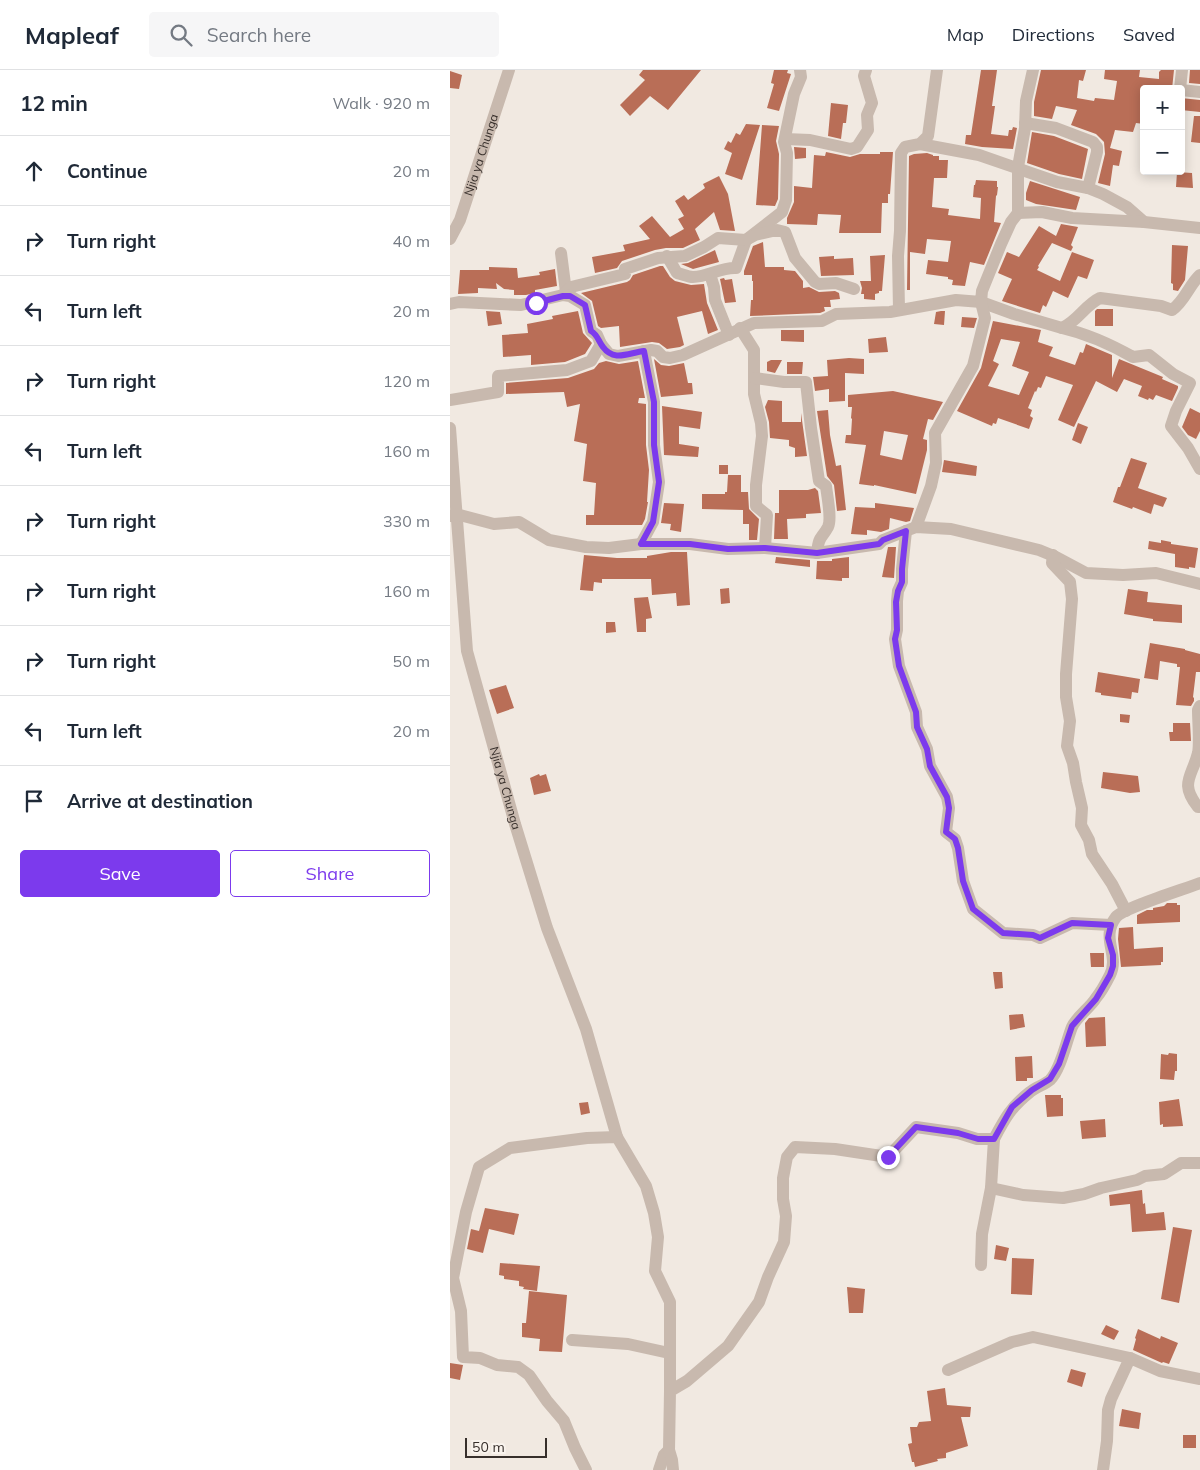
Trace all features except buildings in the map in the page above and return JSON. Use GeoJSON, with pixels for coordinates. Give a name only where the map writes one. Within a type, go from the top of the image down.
{"type":"FeatureCollection","features":[{"type":"Feature","properties":{"kind":"street","name":"Njia ya Chunga"},"geometry":{"type":"LineString","coordinates":[[450,238],[460,220],[509,70]]}},
{"type":"Feature","properties":{"kind":"street"},"geometry":{"type":"LineString","coordinates":[[667,256],[677,273],[693,277],[710,274],[728,267],[736,268],[746,240],[782,212],[786,200],[787,153],[785,139],[800,70]]}},
{"type":"Feature","properties":{"kind":"street"},"geometry":{"type":"LineString","coordinates":[[785,139],[810,140],[852,149],[858,147],[868,130],[867,115],[872,103],[864,76],[866,70]]}},
{"type":"Feature","properties":{"kind":"street"},"geometry":{"type":"LineString","coordinates":[[920,144],[928,136],[937,70]]}},
{"type":"Feature","properties":{"kind":"street"},"geometry":{"type":"LineString","coordinates":[[1033,70],[1026,101],[1025,123],[1018,167],[1018,213],[1006,234],[982,290],[981,302],[985,318],[973,366],[935,433],[936,464],[928,494],[911,529],[902,569],[902,582],[896,602],[897,630],[895,639],[899,666],[916,712],[917,727],[927,749],[930,766],[947,797],[949,808],[946,832],[955,839],[963,881],[973,909],[1003,933],[1033,935],[1040,938],[1072,923],[1111,925]]}},
{"type":"Feature","properties":{"kind":"street"},"geometry":{"type":"LineString","coordinates":[[1181,85],[1182,70]]}},
{"type":"Feature","properties":{"kind":"street"},"geometry":{"type":"LineString","coordinates":[[1185,90],[1200,92]]}},
{"type":"Feature","properties":{"kind":"street"},"geometry":{"type":"LineString","coordinates":[[1025,123],[1056,128],[1093,142],[1097,147],[1097,152],[1088,188]]}},
{"type":"Feature","properties":{"kind":"street"},"geometry":{"type":"LineString","coordinates":[[899,310],[898,256],[901,153],[905,147],[920,144],[979,155],[1057,182],[1088,188],[1128,207],[1144,222]]}},
{"type":"Feature","properties":{"kind":"street"},"geometry":{"type":"LineString","coordinates":[[1018,213],[1042,212],[1072,218],[1144,222],[1200,228]]}},
{"type":"Feature","properties":{"kind":"street"},"geometry":{"type":"LineString","coordinates":[[565,294],[570,287],[625,274],[625,269],[658,258],[685,256],[718,238],[746,240],[777,230],[784,232],[795,258],[815,282],[819,284],[836,283],[854,289]]}},
{"type":"Feature","properties":{"kind":"street"},"geometry":{"type":"LineString","coordinates":[[561,253],[565,294]]}},
{"type":"Feature","properties":{"kind":"street"},"geometry":{"type":"LineString","coordinates":[[710,274],[715,300],[729,335]]}},
{"type":"Feature","properties":{"kind":"street"},"geometry":{"type":"LineString","coordinates":[[1062,328],[1079,316],[1092,302],[1100,298],[1162,306],[1172,310],[1178,306],[1195,279],[1200,275]]}},
{"type":"Feature","properties":{"kind":"street"},"geometry":{"type":"LineString","coordinates":[[450,304],[459,302],[521,306],[565,294],[585,305],[591,331],[597,335],[609,354],[618,356],[651,350],[670,358],[683,355],[754,323],[822,322],[836,314],[890,312],[956,300],[981,302],[1014,314],[1092,336],[1133,357],[1150,355],[1173,374],[1190,383],[1171,426],[1188,448],[1200,469]]}},
{"type":"Feature","properties":{"kind":"street"},"geometry":{"type":"LineString","coordinates":[[740,328],[754,350],[754,394],[762,436],[756,485],[756,506],[767,515],[765,548]]}},
{"type":"Feature","properties":{"kind":"street"},"geometry":{"type":"LineString","coordinates":[[450,400],[498,392],[498,376],[567,370],[591,361],[601,344]]}},
{"type":"Feature","properties":{"kind":"street"},"geometry":{"type":"LineString","coordinates":[[641,544],[653,522],[659,482],[654,445],[654,402],[644,351]]}},
{"type":"Feature","properties":{"kind":"street"},"geometry":{"type":"LineString","coordinates":[[754,378],[784,382],[806,382],[810,428],[819,481],[826,486],[829,512],[829,526],[819,539],[817,553]]}},
{"type":"Feature","properties":{"kind":"street","name":"Njia ya Chunga"},"geometry":{"type":"LineString","coordinates":[[450,428],[453,515],[466,651],[515,824],[547,928],[586,1029],[618,1137],[646,1186],[654,1213],[658,1237],[655,1271],[670,1302],[669,1450]]}},
{"type":"Feature","properties":{"kind":"street"},"geometry":{"type":"LineString","coordinates":[[453,515],[494,524],[520,522],[550,540],[586,547],[609,548],[641,544],[690,544],[728,549],[765,548],[817,553],[879,544],[883,540],[911,529],[951,529],[1039,550],[1086,573],[1124,575],[1156,573],[1200,584]]}},
{"type":"Feature","properties":{"kind":"street"},"geometry":{"type":"LineString","coordinates":[[1053,556],[1052,563],[1070,582],[1072,599],[1066,664],[1066,697],[1070,721],[1067,746],[1073,763],[1082,808],[1081,825],[1089,840],[1092,854],[1112,884],[1126,911]]}},
{"type":"Feature","properties":{"kind":"street"},"geometry":{"type":"LineString","coordinates":[[1200,706],[1198,710],[1198,751],[1188,780],[1189,796],[1200,807]]}},
{"type":"Feature","properties":{"kind":"street"},"geometry":{"type":"LineString","coordinates":[[981,1266],[982,1234],[991,1188],[994,1139],[1012,1107],[1032,1090],[1050,1079],[1059,1064],[1072,1026],[1096,999],[1110,975],[1113,966],[1113,955],[1108,938],[1111,925],[1117,915],[1200,883]]}},
{"type":"Feature","properties":{"kind":"street"},"geometry":{"type":"LineString","coordinates":[[670,1391],[687,1381],[728,1346],[759,1302],[784,1242],[786,1216],[783,1199],[783,1178],[787,1157],[795,1147],[835,1149],[888,1157],[916,1127],[958,1133],[978,1139],[994,1139]]}},
{"type":"Feature","properties":{"kind":"street"},"geometry":{"type":"LineString","coordinates":[[586,1470],[564,1421],[529,1375],[518,1368],[497,1366],[480,1358],[463,1357],[461,1311],[453,1278],[466,1212],[479,1167],[510,1148],[587,1138],[618,1137]]}},
{"type":"Feature","properties":{"kind":"street"},"geometry":{"type":"LineString","coordinates":[[991,1188],[1023,1195],[1063,1198],[1137,1180],[1145,1176],[1164,1174],[1181,1163],[1200,1163]]}},
{"type":"Feature","properties":{"kind":"street"},"geometry":{"type":"LineString","coordinates":[[948,1370],[1012,1342],[1033,1337],[1130,1358],[1160,1371],[1200,1379]]}},
{"type":"Feature","properties":{"kind":"street"},"geometry":{"type":"LineString","coordinates":[[572,1340],[628,1344],[669,1353]]}},
{"type":"Feature","properties":{"kind":"street"},"geometry":{"type":"LineString","coordinates":[[1103,1470],[1107,1441],[1108,1410],[1111,1399],[1130,1358]]}},
{"type":"Feature","properties":{"kind":"street"},"geometry":{"type":"LineString","coordinates":[[659,1470],[664,1455],[669,1450],[673,1470]]}},
{"type":"Feature","properties":{"kind":"route"},"geometry":{"type":"LineString","coordinates":[[536,303],[570,296],[585,305],[591,331],[597,335],[609,354],[618,356],[644,351],[654,402],[654,445],[659,482],[653,522],[641,544],[690,544],[728,549],[765,548],[817,553],[879,544],[883,540],[906,531],[902,582],[896,602],[897,630],[895,639],[899,666],[916,712],[917,727],[927,749],[930,766],[947,797],[949,808],[946,832],[955,839],[963,881],[973,909],[1003,933],[1033,935],[1040,938],[1072,923],[1111,925],[1108,938],[1113,955],[1113,966],[1110,975],[1096,999],[1072,1026],[1059,1064],[1050,1079],[1032,1090],[1012,1107],[994,1139],[978,1139],[958,1133],[916,1127],[888,1157]]}}]}
